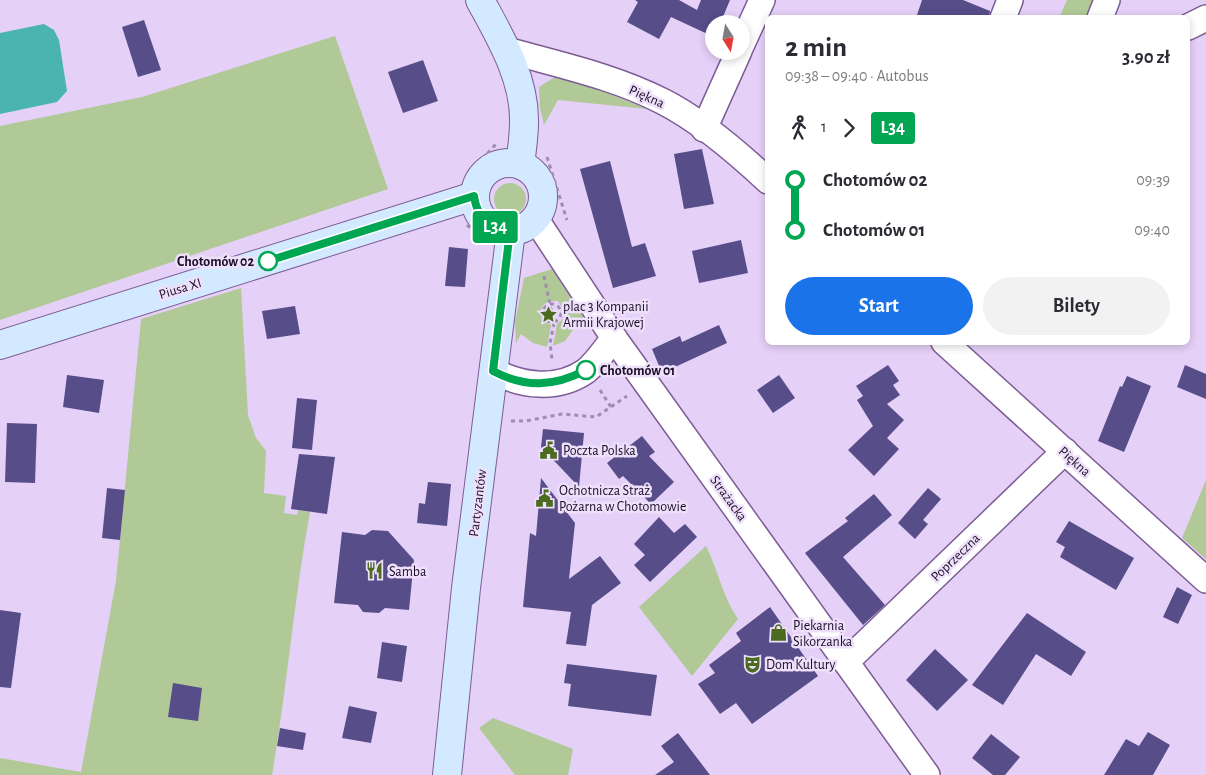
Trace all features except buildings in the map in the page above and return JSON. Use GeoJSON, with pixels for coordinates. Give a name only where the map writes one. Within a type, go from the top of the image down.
{"type":"FeatureCollection","features":[{"type":"Feature","properties":{"kind":"street"},"geometry":{"type":"LineString","coordinates":[[480,0],[507,50],[520,86],[524,120],[520,164]]}},
{"type":"Feature","properties":{"kind":"street"},"geometry":{"type":"LineString","coordinates":[[750,26],[762,0]]}},
{"type":"Feature","properties":{"kind":"street"},"geometry":{"type":"LineString","coordinates":[[1004,15],[1010,0]]}},
{"type":"Feature","properties":{"kind":"street"},"geometry":{"type":"LineString","coordinates":[[1101,15],[1107,0]]}},
{"type":"Feature","properties":{"kind":"street"},"geometry":{"type":"LineString","coordinates":[[1190,26],[1206,18]]}},
{"type":"Feature","properties":{"kind":"street","name":"Piękna"},"geometry":{"type":"LineString","coordinates":[[507,50],[599,75],[662,101],[704,128],[765,179]]}},
{"type":"Feature","properties":{"kind":"street"},"geometry":{"type":"LineString","coordinates":[[704,128],[735,60]]}},
{"type":"Feature","properties":{"kind":"street"},"geometry":{"type":"LineString","coordinates":[[504,162],[520,164],[538,178],[542,189],[542,203],[535,218],[528,225],[510,231],[495,227],[482,219],[475,206],[472,184],[476,184],[486,170],[504,162]]}},
{"type":"Feature","properties":{"kind":"street","name":"Piusa XI"},"geometry":{"type":"LineString","coordinates":[[0,345],[472,184]]}},
{"type":"Feature","properties":{"kind":"street","name":"Strażacka"},"geometry":{"type":"LineString","coordinates":[[535,218],[614,338],[927,775]]}},
{"type":"Feature","properties":{"kind":"street","name":"Partyzantów"},"geometry":{"type":"LineString","coordinates":[[447,775],[466,588],[510,231]]}},
{"type":"Feature","properties":{"kind":"street"},"geometry":{"type":"LineString","coordinates":[[493,371],[524,383],[544,385],[568,380],[586,370],[614,338]]}},
{"type":"Feature","properties":{"kind":"street","name":"Piękna"},"geometry":{"type":"LineString","coordinates":[[947,345],[1206,580]]}},
{"type":"Feature","properties":{"kind":"street","name":"Poprzeczna"},"geometry":{"type":"LineString","coordinates":[[846,662],[1065,452]]}},
{"type":"Feature","properties":{"kind":"path"},"geometry":{"type":"LineString","coordinates":[[472,184],[498,143],[501,130],[523,134]]}},
{"type":"Feature","properties":{"kind":"path"},"geometry":{"type":"LineString","coordinates":[[546,154],[569,227]]}},
{"type":"Feature","properties":{"kind":"path"},"geometry":{"type":"LineString","coordinates":[[543,271],[553,321],[554,331],[550,346],[562,414]]}},
{"type":"Feature","properties":{"kind":"path"},"geometry":{"type":"LineString","coordinates":[[550,304],[557,305],[561,312],[559,318],[553,321],[549,321],[543,315],[544,308],[550,304]]}},
{"type":"Feature","properties":{"kind":"path"},"geometry":{"type":"LineString","coordinates":[[598,387],[612,407]]}},
{"type":"Feature","properties":{"kind":"path"},"geometry":{"type":"LineString","coordinates":[[504,420],[526,421],[562,414],[596,417],[631,394]]}},
{"type":"Feature","properties":{"kind":"shaded area"},"geometry":{"type":"Polygon","coordinates":[[[1067,0],[1099,0],[1093,15],[1060,15],[1067,0]]]}},
{"type":"Feature","properties":{"kind":"shaded area"},"geometry":{"type":"Polygon","coordinates":[[[44,24],[54,30],[59,40],[67,91],[57,102],[0,114],[0,33],[44,24]]]}},
{"type":"Feature","properties":{"kind":"shaded area"},"geometry":{"type":"Polygon","coordinates":[[[335,36],[388,189],[0,320],[0,126],[142,97],[335,36]]]}},
{"type":"Feature","properties":{"kind":"shaded area"},"geometry":{"type":"Polygon","coordinates":[[[555,77],[581,82],[647,109],[558,100],[544,125],[540,108],[539,87],[555,77]]]}},
{"type":"Feature","properties":{"kind":"shaded area"},"geometry":{"type":"Polygon","coordinates":[[[510,183],[521,188],[526,199],[521,210],[510,215],[499,210],[494,199],[499,188],[510,183]]]}},
{"type":"Feature","properties":{"kind":"shaded area"},"geometry":{"type":"Polygon","coordinates":[[[552,269],[586,321],[578,323],[565,341],[553,346],[557,324],[563,319],[565,312],[558,301],[549,302],[544,305],[541,311],[542,320],[551,325],[547,347],[533,343],[521,334],[516,343],[515,322],[524,278],[552,269]]]}},
{"type":"Feature","properties":{"kind":"shaded area"},"geometry":{"type":"Polygon","coordinates":[[[241,288],[248,415],[256,438],[266,451],[264,493],[286,496],[284,513],[297,515],[298,510],[310,512],[272,775],[0,775],[0,758],[81,772],[116,581],[141,319],[241,288]]]}},
{"type":"Feature","properties":{"kind":"shaded area"},"geometry":{"type":"Polygon","coordinates":[[[1206,480],[1206,559],[1182,538],[1206,480]]]}},
{"type":"Feature","properties":{"kind":"shaded area"},"geometry":{"type":"Polygon","coordinates":[[[706,546],[724,591],[738,619],[692,676],[639,607],[706,546]]]}},
{"type":"Feature","properties":{"kind":"shaded area"},"geometry":{"type":"Polygon","coordinates":[[[493,718],[573,749],[568,775],[515,775],[479,728],[493,718]]]}},
{"type":"Feature","properties":{"kind":"bus line","name":"L34"},"geometry":{"type":"LineString","coordinates":[[268,261],[474,196],[475,206],[482,219],[495,227],[510,231],[493,371],[506,378],[524,383],[544,385],[568,380],[586,370]]}},
{"type":"Feature","properties":{"kind":"place","name":"Chotomów 02"},"geometry":{"type":"Point","coordinates":[268,261]}},
{"type":"Feature","properties":{"kind":"place","name":"plac 3 Kompanii Armii Krajowej"},"geometry":{"type":"Point","coordinates":[549,314]}},
{"type":"Feature","properties":{"kind":"place","name":"Chotomów 01"},"geometry":{"type":"Point","coordinates":[586,370]}},
{"type":"Feature","properties":{"kind":"place","name":"Poczta Polska"},"geometry":{"type":"Point","coordinates":[549,450]}},
{"type":"Feature","properties":{"kind":"place","name":"Ochotnicza Straż Pożarna w Chotomowie"},"geometry":{"type":"Point","coordinates":[545,498]}},
{"type":"Feature","properties":{"kind":"place","name":"Samba"},"geometry":{"type":"Point","coordinates":[375,571]}},
{"type":"Feature","properties":{"kind":"place","name":"Piekarnia Sikorzanka"},"geometry":{"type":"Point","coordinates":[779,633]}},
{"type":"Feature","properties":{"kind":"place","name":"Dom Kultury"},"geometry":{"type":"Point","coordinates":[752,664]}}]}
